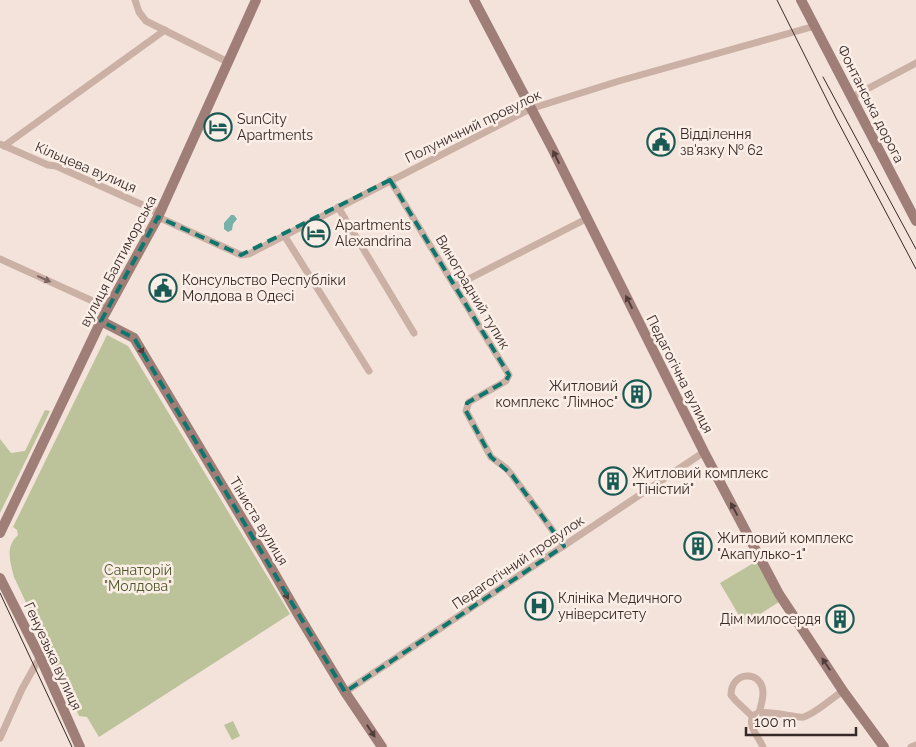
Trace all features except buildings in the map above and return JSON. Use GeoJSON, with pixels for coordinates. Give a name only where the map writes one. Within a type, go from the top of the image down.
{"type":"FeatureCollection","features":[{"type":"Feature","properties":{"kind":"street"},"geometry":{"type":"LineString","coordinates":[[135,0],[139,12],[146,21],[228,62]]}},
{"type":"Feature","properties":{"kind":"street","name":"вулиця Балтиморська"},"geometry":{"type":"LineString","coordinates":[[0,533],[108,308],[158,217],[256,0]]}},
{"type":"Feature","properties":{"kind":"street","name":"Педагогічна вулиця"},"geometry":{"type":"LineString","coordinates":[[474,0],[551,146],[704,452],[779,594],[843,691],[884,747]]}},
{"type":"Feature","properties":{"kind":"street","name":"Фонтанська дорога"},"geometry":{"type":"LineString","coordinates":[[801,0],[916,221]]}},
{"type":"Feature","properties":{"kind":"street","name":"Полуничний провулок"},"geometry":{"type":"LineString","coordinates":[[158,217],[241,255],[249,254],[530,109],[619,80],[815,26]]}},
{"type":"Feature","properties":{"kind":"street"},"geometry":{"type":"LineString","coordinates":[[2,145],[165,30]]}},
{"type":"Feature","properties":{"kind":"street"},"geometry":{"type":"LineString","coordinates":[[852,97],[916,63]]}},
{"type":"Feature","properties":{"kind":"street","name":"Кільцева вулиця"},"geometry":{"type":"LineString","coordinates":[[2,145],[48,165],[56,166],[154,210],[158,217]]}},
{"type":"Feature","properties":{"kind":"street","name":"Виноградний тупик"},"geometry":{"type":"LineString","coordinates":[[390,180],[509,375],[506,381],[469,402],[466,411],[491,457],[512,475],[564,546]]}},
{"type":"Feature","properties":{"kind":"street"},"geometry":{"type":"LineString","coordinates":[[338,207],[414,333]]}},
{"type":"Feature","properties":{"kind":"street"},"geometry":{"type":"LineString","coordinates":[[455,286],[586,219]]}},
{"type":"Feature","properties":{"kind":"street"},"geometry":{"type":"LineString","coordinates":[[284,236],[369,370]]}},
{"type":"Feature","properties":{"kind":"street"},"geometry":{"type":"LineString","coordinates":[[0,259],[108,308]]}},
{"type":"Feature","properties":{"kind":"street","name":"Тіниста вулиця"},"geometry":{"type":"LineString","coordinates":[[101,322],[134,338],[345,692],[382,747]]}},
{"type":"Feature","properties":{"kind":"street","name":"Педагогічний провулок"},"geometry":{"type":"LineString","coordinates":[[345,692],[704,452]]}},
{"type":"Feature","properties":{"kind":"street","name":"Генуезька вулиця"},"geometry":{"type":"LineString","coordinates":[[0,578],[40,657],[80,747]]}},
{"type":"Feature","properties":{"kind":"street"},"geometry":{"type":"LineString","coordinates":[[0,738],[22,689],[40,657]]}},
{"type":"Feature","properties":{"kind":"street"},"geometry":{"type":"LineString","coordinates":[[756,715],[736,701],[732,695],[732,686],[740,677],[754,677],[762,685],[763,693],[756,715],[752,721],[752,727],[763,747]]}},
{"type":"Feature","properties":{"kind":"street"},"geometry":{"type":"LineString","coordinates":[[756,715],[770,711],[802,718],[843,691]]}},
{"type":"Feature","properties":{"kind":"street"},"geometry":{"type":"LineString","coordinates":[[911,747],[916,745]]}},
{"type":"Feature","properties":{"kind":"highlighted area"},"geometry":{"type":"Polygon","coordinates":[[[390,180],[509,375],[506,381],[467,403],[466,411],[491,457],[512,475],[564,546],[345,692],[134,338],[101,321],[158,217],[241,255],[390,180]]]}},
{"type":"Feature","properties":{"kind":"green space","name":"Санаторій \"Молдова\""},"geometry":{"type":"Polygon","coordinates":[[[107,335],[128,346],[290,614],[99,737],[87,717],[79,716],[14,577],[10,549],[11,544],[18,535],[17,530],[13,527],[107,335]]]}},
{"type":"Feature","properties":{"kind":"green space"},"geometry":{"type":"Polygon","coordinates":[[[45,410],[50,411],[0,513],[0,439],[11,453],[25,451],[45,410]]]}},
{"type":"Feature","properties":{"kind":"green space"},"geometry":{"type":"Polygon","coordinates":[[[757,561],[779,602],[744,624],[720,583],[757,561]]]}},
{"type":"Feature","properties":{"kind":"green space"},"geometry":{"type":"Polygon","coordinates":[[[233,721],[240,736],[232,740],[224,725],[233,721]]]}},
{"type":"Feature","properties":{"kind":"water"},"geometry":{"type":"Polygon","coordinates":[[[231,215],[234,215],[237,219],[233,224],[232,230],[228,232],[224,229],[224,223],[231,215]]]}},
{"type":"Feature","properties":{"kind":"tram line"},"geometry":{"type":"LineString","coordinates":[[777,0],[836,118],[916,269]]}},
{"type":"Feature","properties":{"kind":"tram line"},"geometry":{"type":"LineString","coordinates":[[823,77],[916,249]]}},
{"type":"Feature","properties":{"kind":"tram line"},"geometry":{"type":"LineString","coordinates":[[0,593],[72,747]]}},
{"type":"Feature","properties":{"kind":"place","name":"SunCity Apartments"},"geometry":{"type":"Point","coordinates":[218,127]}},
{"type":"Feature","properties":{"kind":"place","name":"Відділення зв'язку № 62"},"geometry":{"type":"Point","coordinates":[661,142]}},
{"type":"Feature","properties":{"kind":"place","name":"Apartments Alexandrina"},"geometry":{"type":"Point","coordinates":[316,233]}},
{"type":"Feature","properties":{"kind":"place","name":"Консульство Республіки Молдова в Одесі"},"geometry":{"type":"Point","coordinates":[163,288]}},
{"type":"Feature","properties":{"kind":"place","name":"Житловий комплекс \"Лімнос\""},"geometry":{"type":"Point","coordinates":[637,394]}},
{"type":"Feature","properties":{"kind":"place","name":"Житловий комплекс \"Тіністий\""},"geometry":{"type":"Point","coordinates":[613,481]}},
{"type":"Feature","properties":{"kind":"place","name":"Житловий комплекс \"Акапулько-1\""},"geometry":{"type":"Point","coordinates":[698,546]}},
{"type":"Feature","properties":{"kind":"place","name":"Клініка Медичного університету"},"geometry":{"type":"Point","coordinates":[539,606]}},
{"type":"Feature","properties":{"kind":"place","name":"Дім милосердя"},"geometry":{"type":"Point","coordinates":[840,619]}}]}
